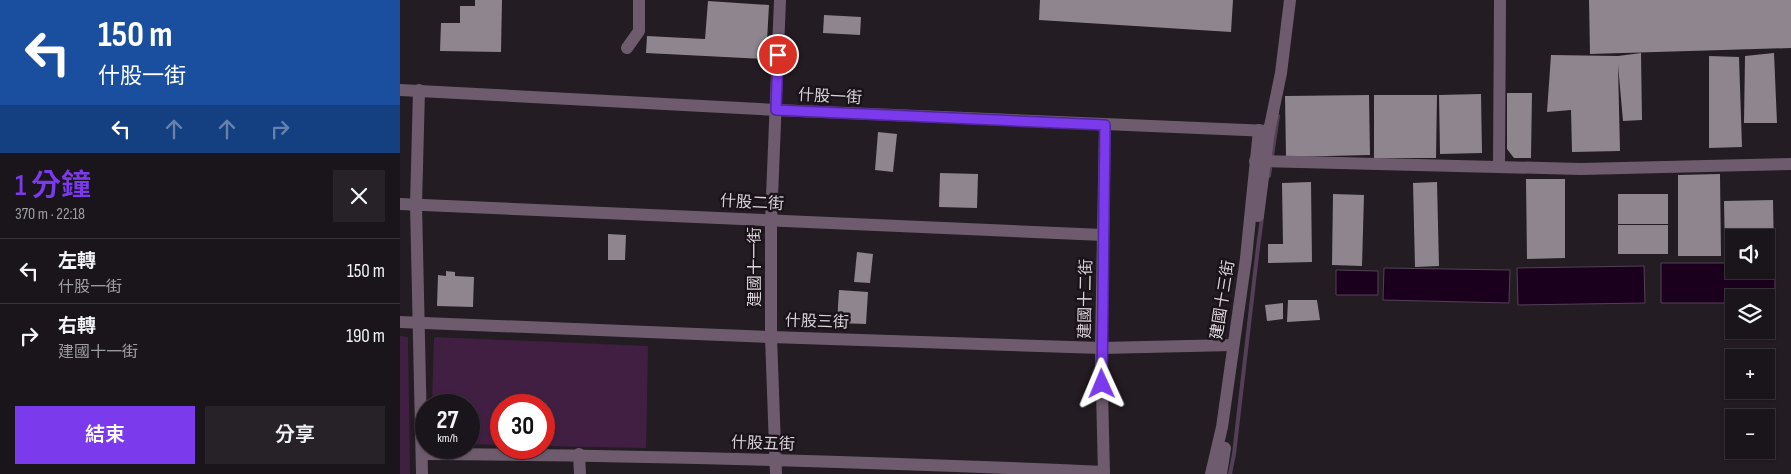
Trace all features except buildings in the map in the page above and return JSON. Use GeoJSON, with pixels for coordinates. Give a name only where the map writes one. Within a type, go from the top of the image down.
{"type":"FeatureCollection","features":[{"type":"Feature","properties":{"kind":"street"},"geometry":{"type":"LineString","coordinates":[[627,48],[639,31],[639,0]]}},
{"type":"Feature","properties":{"kind":"street","name":"建國十一街"},"geometry":{"type":"LineString","coordinates":[[776,467],[771,337],[772,220],[780,0]]}},
{"type":"Feature","properties":{"kind":"street","name":"建國十三街"},"geometry":{"type":"LineString","coordinates":[[1211,474],[1222,427],[1264,131],[1282,73],[1290,0]]}},
{"type":"Feature","properties":{"kind":"street"},"geometry":{"type":"LineString","coordinates":[[1499,167],[1500,0]]}},
{"type":"Feature","properties":{"kind":"street","name":"什股一街"},"geometry":{"type":"LineString","coordinates":[[400,90],[776,110],[1264,131]]}},
{"type":"Feature","properties":{"kind":"street"},"geometry":{"type":"LineString","coordinates":[[419,90],[416,205],[421,394]]}},
{"type":"Feature","properties":{"kind":"street","name":"建國十二街"},"geometry":{"type":"LineString","coordinates":[[1104,473],[1102,348],[1105,125]]}},
{"type":"Feature","properties":{"kind":"street"},"geometry":{"type":"LineString","coordinates":[[1221,474],[1236,384],[1260,161],[1581,169],[1791,164]]}},
{"type":"Feature","properties":{"kind":"street","name":"什股二街"},"geometry":{"type":"LineString","coordinates":[[400,204],[1103,235]]}},
{"type":"Feature","properties":{"kind":"street","name":"什股三街"},"geometry":{"type":"LineString","coordinates":[[400,322],[1102,348],[1233,345]]}},
{"type":"Feature","properties":{"kind":"street","name":"什股五街"},"geometry":{"type":"LineString","coordinates":[[480,454],[579,454],[776,467],[917,464],[1104,473]]}},
{"type":"Feature","properties":{"kind":"street"},"geometry":{"type":"LineString","coordinates":[[579,454],[580,474]]}},
{"type":"Feature","properties":{"kind":"street"},"geometry":{"type":"LineString","coordinates":[[422,459],[422,474]]}},
{"type":"Feature","properties":{"kind":"shaded area"},"geometry":{"type":"Polygon","coordinates":[[[1661,263],[1725,263],[1725,279],[1775,279],[1775,289],[1725,289],[1725,303],[1661,303],[1661,263]]]}},
{"type":"Feature","properties":{"kind":"shaded area"},"geometry":{"type":"Polygon","coordinates":[[[1644,266],[1645,303],[1518,305],[1517,268],[1644,266]]]}},
{"type":"Feature","properties":{"kind":"shaded area"},"geometry":{"type":"Polygon","coordinates":[[[1384,268],[1510,270],[1509,303],[1383,300],[1384,268]]]}},
{"type":"Feature","properties":{"kind":"shaded area"},"geometry":{"type":"Polygon","coordinates":[[[1336,270],[1378,271],[1378,295],[1336,295],[1336,270]]]}},
{"type":"Feature","properties":{"kind":"shaded area"},"geometry":{"type":"Polygon","coordinates":[[[400,336],[408,337],[410,474],[400,474],[400,336]]]}},
{"type":"Feature","properties":{"kind":"shaded area"},"geometry":{"type":"Polygon","coordinates":[[[434,337],[648,346],[646,448],[555,446],[555,394],[490,394],[490,445],[480,444],[480,394],[432,394],[434,337]]]}},
{"type":"Feature","properties":{"kind":"waterway"},"geometry":{"type":"LineString","coordinates":[[1269,176],[1278,116]]}},
{"type":"Feature","properties":{"kind":"waterway"},"geometry":{"type":"LineString","coordinates":[[1230,474],[1262,218]]}},
{"type":"Feature","properties":{"kind":"route"},"geometry":{"type":"LineString","coordinates":[[778,55],[776,110],[1105,125],[1102,384]]}}]}
